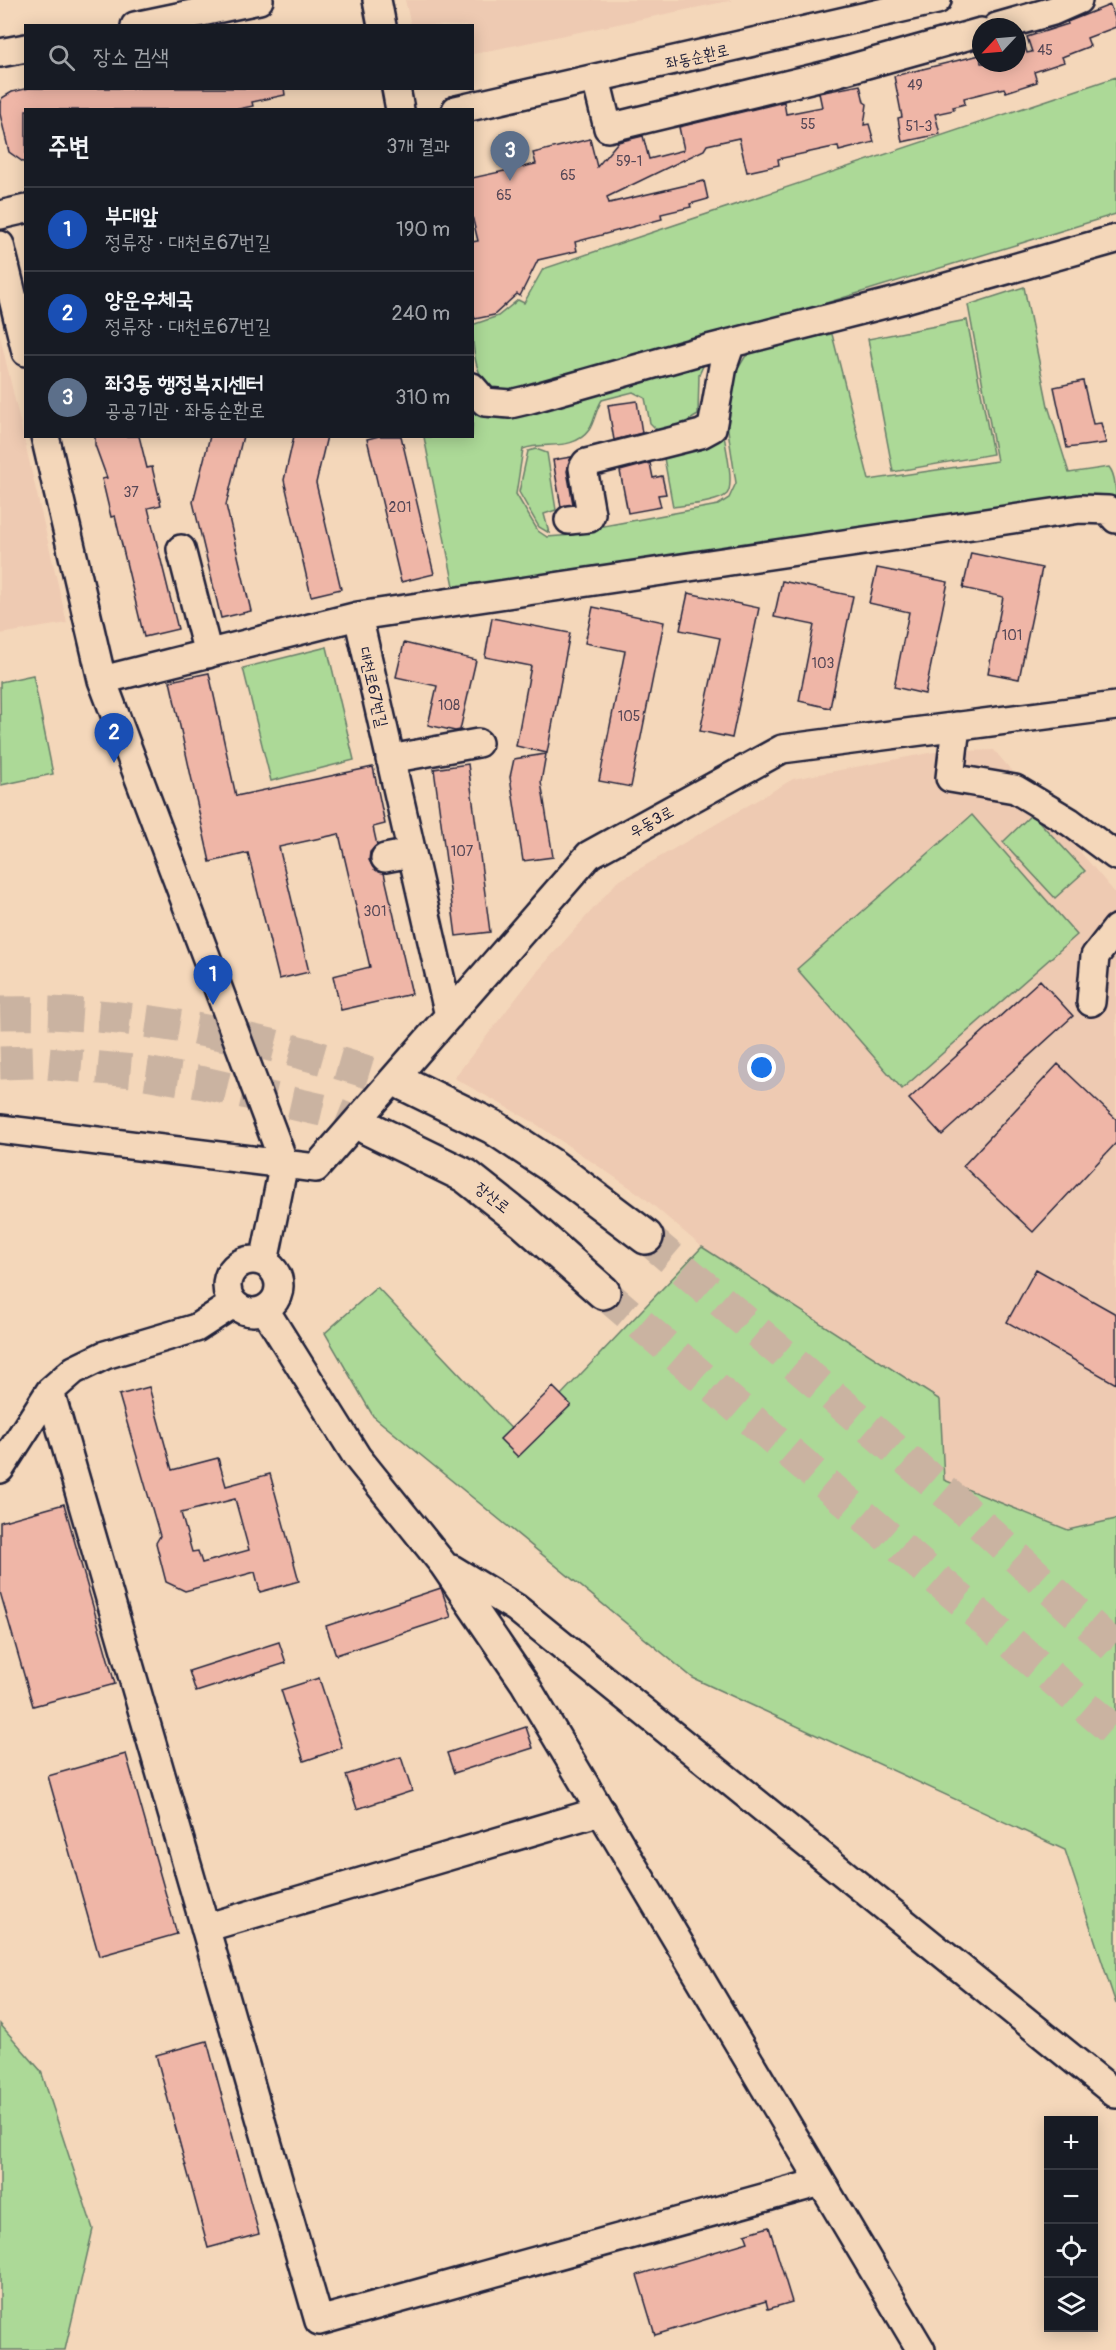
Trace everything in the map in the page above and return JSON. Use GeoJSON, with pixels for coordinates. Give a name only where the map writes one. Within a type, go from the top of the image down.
{"type":"FeatureCollection","features":[{"type":"Feature","properties":{"kind":"highway"},"geometry":{"type":"LineString","coordinates":[[405,1084],[493,1127],[552,1166],[646,1237]]}},
{"type":"Feature","properties":{"kind":"highway","name":"장산로"},"geometry":{"type":"LineString","coordinates":[[368,1128],[466,1176],[523,1221],[603,1292]]}},
{"type":"Feature","properties":{"kind":"street"},"geometry":{"type":"LineString","coordinates":[[145,24],[260,0]]}},
{"type":"Feature","properties":{"kind":"street"},"geometry":{"type":"LineString","coordinates":[[377,0],[382,24]]}},
{"type":"Feature","properties":{"kind":"street","name":"좌동순환로"},"geometry":{"type":"LineString","coordinates":[[465,108],[937,0]]}},
{"type":"Feature","properties":{"kind":"street"},"geometry":{"type":"LineString","coordinates":[[1026,19],[1053,11],[1078,0]]}},
{"type":"Feature","properties":{"kind":"street"},"geometry":{"type":"LineString","coordinates":[[596,79],[608,128],[831,74],[972,35]]}},
{"type":"Feature","properties":{"kind":"street"},"geometry":{"type":"LineString","coordinates":[[0,53],[24,48]]}},
{"type":"Feature","properties":{"kind":"street"},"geometry":{"type":"LineString","coordinates":[[396,90],[400,108]]}},
{"type":"Feature","properties":{"kind":"street"},"geometry":{"type":"LineString","coordinates":[[0,215],[24,209]]}},
{"type":"Feature","properties":{"kind":"street"},"geometry":{"type":"LineString","coordinates":[[474,389],[485,402],[510,404],[731,343],[901,300],[1116,239]]}},
{"type":"Feature","properties":{"kind":"street"},"geometry":{"type":"LineString","coordinates":[[0,245],[24,344]]}},
{"type":"Feature","properties":{"kind":"street"},"geometry":{"type":"LineString","coordinates":[[569,520],[589,518],[591,514],[583,468],[586,463],[701,434],[712,428],[723,366],[731,343]]}},
{"type":"Feature","properties":{"kind":"street"},"geometry":{"type":"LineString","coordinates":[[45,438],[102,680],[284,1163],[264,1262]]}},
{"type":"Feature","properties":{"kind":"street"},"geometry":{"type":"LineString","coordinates":[[102,680],[358,616],[1080,509],[1108,510],[1116,519]]}},
{"type":"Feature","properties":{"kind":"street"},"geometry":{"type":"LineString","coordinates":[[181,549],[208,654]]}},
{"type":"Feature","properties":{"kind":"street","name":"대천로67번길"},"geometry":{"type":"LineString","coordinates":[[358,616],[390,759],[398,856],[448,1016]]}},
{"type":"Feature","properties":{"kind":"street","name":"우동3로"},"geometry":{"type":"LineString","coordinates":[[284,1163],[316,1168],[589,855],[782,749],[1116,706]]}},
{"type":"Feature","properties":{"kind":"street"},"geometry":{"type":"LineString","coordinates":[[956,726],[950,778],[1015,789],[1070,822],[1116,856]]}},
{"type":"Feature","properties":{"kind":"street"},"geometry":{"type":"LineString","coordinates":[[390,759],[478,743]]}},
{"type":"Feature","properties":{"kind":"street"},"geometry":{"type":"LineString","coordinates":[[1091,1002],[1095,956],[1116,929]]}},
{"type":"Feature","properties":{"kind":"street"},"geometry":{"type":"LineString","coordinates":[[0,1129],[284,1163]]}},
{"type":"Feature","properties":{"kind":"street"},"geometry":{"type":"LineString","coordinates":[[246,1260],[264,1262],[277,1274],[280,1290],[272,1305],[265,1310],[248,1312],[233,1304],[227,1287],[228,1278],[238,1264],[246,1260]]}},
{"type":"Feature","properties":{"kind":"street"},"geometry":{"type":"LineString","coordinates":[[0,1469],[50,1391],[74,1370],[105,1355],[196,1328],[233,1304]]}},
{"type":"Feature","properties":{"kind":"street"},"geometry":{"type":"LineString","coordinates":[[265,1310],[357,1457],[443,1564],[525,1684],[921,2350]]}},
{"type":"Feature","properties":{"kind":"street"},"geometry":{"type":"LineString","coordinates":[[50,1391],[319,2321],[821,2182]]}},
{"type":"Feature","properties":{"kind":"street"},"geometry":{"type":"LineString","coordinates":[[443,1564],[516,1608],[1116,2094]]}},
{"type":"Feature","properties":{"kind":"street"},"geometry":{"type":"LineString","coordinates":[[205,1928],[601,1811]]}},
{"type":"Feature","properties":{"kind":"shaded area"},"geometry":{"type":"Polygon","coordinates":[[[405,0],[733,0],[474,54],[474,24],[411,24],[405,0]]]}},
{"type":"Feature","properties":{"kind":"shaded area"},"geometry":{"type":"Polygon","coordinates":[[[0,336],[67,623],[0,634],[0,336]]]}},
{"type":"Feature","properties":{"kind":"shaded area"},"geometry":{"type":"Polygon","coordinates":[[[994,750],[1116,894],[1116,1519],[1068,1530],[944,1480],[702,1247],[641,1195],[533,1122],[454,1078],[535,974],[617,882],[793,779],[934,752],[994,750]]]}},
{"type":"Feature","properties":{"kind":"green space"},"geometry":{"type":"Polygon","coordinates":[[[1116,77],[1116,214],[533,393],[504,395],[486,384],[481,376],[474,351],[474,324],[498,316],[518,300],[524,303],[543,269],[1116,77]]]}},
{"type":"Feature","properties":{"kind":"green space"},"geometry":{"type":"Polygon","coordinates":[[[1024,287],[1048,406],[1069,473],[1109,467],[1114,479],[1116,505],[455,591],[424,438],[474,438],[474,409],[501,415],[696,362],[703,366],[699,375],[698,415],[674,429],[657,430],[650,423],[645,398],[633,392],[602,400],[589,430],[575,441],[523,449],[516,494],[538,531],[547,537],[573,535],[593,528],[718,505],[729,498],[736,483],[724,404],[736,372],[745,357],[760,347],[832,334],[869,480],[997,461],[968,305],[1024,287]]]}},
{"type":"Feature","properties":{"kind":"green space"},"geometry":{"type":"Polygon","coordinates":[[[967,320],[993,454],[893,472],[868,339],[967,320]]]}},
{"type":"Feature","properties":{"kind":"green space"},"geometry":{"type":"Polygon","coordinates":[[[723,430],[730,473],[727,494],[709,502],[673,507],[664,458],[669,453],[723,430]]]}},
{"type":"Feature","properties":{"kind":"green space"},"geometry":{"type":"Polygon","coordinates":[[[536,449],[547,453],[556,510],[544,514],[549,533],[539,527],[519,492],[528,451],[536,449]]]}},
{"type":"Feature","properties":{"kind":"green space"},"geometry":{"type":"Polygon","coordinates":[[[327,647],[354,760],[271,781],[243,668],[327,647]]]}},
{"type":"Feature","properties":{"kind":"green space"},"geometry":{"type":"Polygon","coordinates":[[[33,675],[53,774],[1,785],[0,682],[33,675]]]}},
{"type":"Feature","properties":{"kind":"green space"},"geometry":{"type":"Polygon","coordinates":[[[1032,814],[1085,871],[1055,898],[1003,842],[1032,814]]]}},
{"type":"Feature","properties":{"kind":"green space"},"geometry":{"type":"Polygon","coordinates":[[[972,815],[1077,935],[902,1089],[797,969],[972,815]]]}},
{"type":"Feature","properties":{"kind":"green space"},"geometry":{"type":"Polygon","coordinates":[[[702,1247],[940,1400],[944,1480],[1068,1530],[1116,1519],[1116,2004],[1065,1850],[693,1678],[373,1416],[325,1333],[377,1287],[520,1438],[702,1247]]]}},
{"type":"Feature","properties":{"kind":"green space"},"geometry":{"type":"Polygon","coordinates":[[[0,2024],[41,2071],[93,2229],[65,2350],[0,2350],[0,2024]]]}},
{"type":"Feature","properties":{"kind":"building"},"geometry":{"type":"Polygon","coordinates":[[[1110,5],[1116,27],[1087,38],[1090,46],[1062,57],[1064,62],[1034,72],[1037,82],[1006,92],[1004,88],[964,98],[965,104],[953,107],[954,110],[935,114],[940,134],[902,142],[898,118],[902,117],[894,76],[972,57],[972,72],[1026,72],[1026,50],[1027,53],[1032,52],[1027,37],[1068,24],[1067,22],[1110,5]]]}},
{"type":"Feature","properties":{"kind":"building"},"geometry":{"type":"Polygon","coordinates":[[[860,85],[864,102],[867,104],[864,125],[869,124],[874,142],[839,151],[838,146],[778,159],[779,165],[747,172],[739,138],[707,145],[704,150],[607,197],[609,203],[704,181],[708,199],[690,204],[691,207],[661,214],[662,219],[575,242],[577,251],[538,260],[520,296],[517,294],[494,315],[475,319],[474,242],[478,241],[474,224],[474,178],[536,164],[533,153],[590,139],[597,167],[618,142],[643,136],[649,159],[684,150],[679,127],[784,102],[786,114],[822,107],[819,93],[860,85]]]}},
{"type":"Feature","properties":{"kind":"building"},"geometry":{"type":"Polygon","coordinates":[[[24,89],[284,90],[285,95],[252,102],[253,106],[244,108],[24,108],[24,163],[9,152],[0,114],[2,98],[12,92],[24,89]]]}},
{"type":"Feature","properties":{"kind":"building"},"geometry":{"type":"Polygon","coordinates":[[[1083,381],[1093,424],[1101,423],[1106,443],[1067,448],[1054,387],[1083,381]]]}},
{"type":"Feature","properties":{"kind":"building"},"geometry":{"type":"Polygon","coordinates":[[[637,401],[642,433],[614,440],[608,405],[637,401]]]}},
{"type":"Feature","properties":{"kind":"building"},"geometry":{"type":"Polygon","coordinates":[[[95,438],[140,438],[147,468],[152,467],[161,505],[148,508],[178,629],[144,637],[115,516],[111,517],[102,479],[107,478],[95,445],[95,438]]]}},
{"type":"Feature","properties":{"kind":"building"},"geometry":{"type":"Polygon","coordinates":[[[209,438],[243,438],[226,505],[251,611],[221,618],[193,502],[209,438]]]}},
{"type":"Feature","properties":{"kind":"building"},"geometry":{"type":"Polygon","coordinates":[[[294,438],[327,438],[316,483],[341,589],[311,596],[284,480],[294,438]]]}},
{"type":"Feature","properties":{"kind":"building"},"geometry":{"type":"Polygon","coordinates":[[[401,438],[434,574],[401,582],[367,439],[401,438]]]}},
{"type":"Feature","properties":{"kind":"building"},"geometry":{"type":"Polygon","coordinates":[[[571,457],[567,471],[573,504],[561,507],[553,460],[571,457]]]}},
{"type":"Feature","properties":{"kind":"building"},"geometry":{"type":"Polygon","coordinates":[[[650,463],[653,478],[662,476],[666,494],[658,495],[661,507],[628,513],[620,471],[650,463]]]}},
{"type":"Feature","properties":{"kind":"building"},"geometry":{"type":"Polygon","coordinates":[[[971,553],[1042,568],[1019,679],[988,673],[1003,597],[963,588],[971,553]]]}},
{"type":"Feature","properties":{"kind":"building"},"geometry":{"type":"Polygon","coordinates":[[[877,568],[948,582],[925,694],[894,687],[909,612],[869,603],[877,568]]]}},
{"type":"Feature","properties":{"kind":"building"},"geometry":{"type":"Polygon","coordinates":[[[782,581],[853,596],[830,708],[799,701],[814,625],[774,617],[782,581]]]}},
{"type":"Feature","properties":{"kind":"building"},"geometry":{"type":"Polygon","coordinates":[[[688,593],[759,608],[732,738],[700,731],[720,638],[680,630],[688,593]]]}},
{"type":"Feature","properties":{"kind":"building"},"geometry":{"type":"Polygon","coordinates":[[[593,607],[664,622],[631,787],[599,781],[625,651],[585,643],[593,607]]]}},
{"type":"Feature","properties":{"kind":"building"},"geometry":{"type":"Polygon","coordinates":[[[492,618],[570,633],[547,753],[516,746],[531,666],[485,657],[492,618]]]}},
{"type":"Feature","properties":{"kind":"building"},"geometry":{"type":"Polygon","coordinates":[[[404,643],[476,660],[460,730],[428,725],[437,686],[396,677],[404,643]]]}},
{"type":"Feature","properties":{"kind":"building"},"geometry":{"type":"Polygon","coordinates":[[[209,673],[236,796],[373,767],[385,824],[373,827],[377,845],[370,852],[369,860],[374,869],[384,873],[412,994],[341,1010],[333,976],[370,967],[339,834],[279,847],[309,972],[279,979],[248,853],[210,862],[170,681],[209,673]]]}},
{"type":"Feature","properties":{"kind":"building"},"geometry":{"type":"Polygon","coordinates":[[[546,754],[541,782],[553,857],[523,861],[510,777],[514,759],[546,754]]]}},
{"type":"Feature","properties":{"kind":"building"},"geometry":{"type":"Polygon","coordinates":[[[468,764],[490,932],[456,936],[434,769],[468,764]]]}},
{"type":"Feature","properties":{"kind":"building"},"geometry":{"type":"Polygon","coordinates":[[[1040,980],[1073,1016],[942,1135],[909,1099],[1040,980]]]}},
{"type":"Feature","properties":{"kind":"building"},"geometry":{"type":"Polygon","coordinates":[[[1058,1064],[1116,1119],[1116,1143],[1033,1232],[963,1166],[1058,1064]]]}},
{"type":"Feature","properties":{"kind":"building"},"geometry":{"type":"Polygon","coordinates":[[[1036,1269],[1116,1314],[1116,1384],[1007,1322],[1036,1269]]]}},
{"type":"Feature","properties":{"kind":"building"},"geometry":{"type":"Polygon","coordinates":[[[149,1387],[172,1470],[218,1458],[226,1486],[270,1474],[299,1581],[260,1592],[255,1572],[185,1591],[166,1582],[156,1543],[160,1536],[119,1395],[149,1387]],[[235,1499],[181,1513],[192,1552],[198,1551],[202,1563],[249,1550],[235,1499]]]}},
{"type":"Feature","properties":{"kind":"building"},"geometry":{"type":"Polygon","coordinates":[[[553,1387],[571,1405],[518,1457],[500,1439],[553,1387]]]}},
{"type":"Feature","properties":{"kind":"building"},"geometry":{"type":"Polygon","coordinates":[[[64,1504],[115,1684],[33,1706],[0,1592],[0,1522],[64,1504]]]}},
{"type":"Feature","properties":{"kind":"building"},"geometry":{"type":"Polygon","coordinates":[[[441,1588],[451,1617],[336,1655],[326,1626],[441,1588]]]}},
{"type":"Feature","properties":{"kind":"building"},"geometry":{"type":"Polygon","coordinates":[[[279,1642],[286,1663],[196,1692],[189,1671],[279,1642]]]}},
{"type":"Feature","properties":{"kind":"building"},"geometry":{"type":"Polygon","coordinates":[[[319,1678],[342,1748],[304,1761],[281,1690],[319,1678]]]}},
{"type":"Feature","properties":{"kind":"building"},"geometry":{"type":"Polygon","coordinates":[[[526,1727],[533,1748],[454,1773],[447,1753],[526,1727]]]}},
{"type":"Feature","properties":{"kind":"building"},"geometry":{"type":"Polygon","coordinates":[[[126,1754],[177,1934],[99,1956],[48,1776],[126,1754]]]}},
{"type":"Feature","properties":{"kind":"building"},"geometry":{"type":"Polygon","coordinates":[[[401,1757],[412,1791],[357,1809],[346,1775],[401,1757]]]}},
{"type":"Feature","properties":{"kind":"building"},"geometry":{"type":"Polygon","coordinates":[[[207,2041],[259,2234],[208,2248],[156,2055],[207,2041]]]}},
{"type":"Feature","properties":{"kind":"building"},"geometry":{"type":"Polygon","coordinates":[[[769,2227],[792,2302],[768,2309],[766,2301],[655,2335],[637,2275],[748,2242],[745,2234],[769,2227]]]}},
{"type":"Feature","properties":{"kind":"tunnel"},"geometry":{"type":"LineString","coordinates":[[0,1013],[51,1013],[154,1022],[307,1054],[405,1084]]}},
{"type":"Feature","properties":{"kind":"tunnel"},"geometry":{"type":"LineString","coordinates":[[0,1063],[35,1062],[133,1071],[204,1083],[326,1111],[368,1128]]}},
{"type":"Feature","properties":{"kind":"tunnel"},"geometry":{"type":"LineString","coordinates":[[646,1237],[952,1498],[1116,1649]]}},
{"type":"Feature","properties":{"kind":"tunnel"},"geometry":{"type":"LineString","coordinates":[[603,1292],[1116,1733]]}},
{"type":"Feature","properties":{"kind":"place","name":"좌3동 행정복지센터"},"geometry":{"type":"Point","coordinates":[510,181]}},
{"type":"Feature","properties":{"kind":"place","name":"양운우체국"},"geometry":{"type":"Point","coordinates":[114,763]}},
{"type":"Feature","properties":{"kind":"place","name":"부대앞"},"geometry":{"type":"Point","coordinates":[213,1005]}}]}
